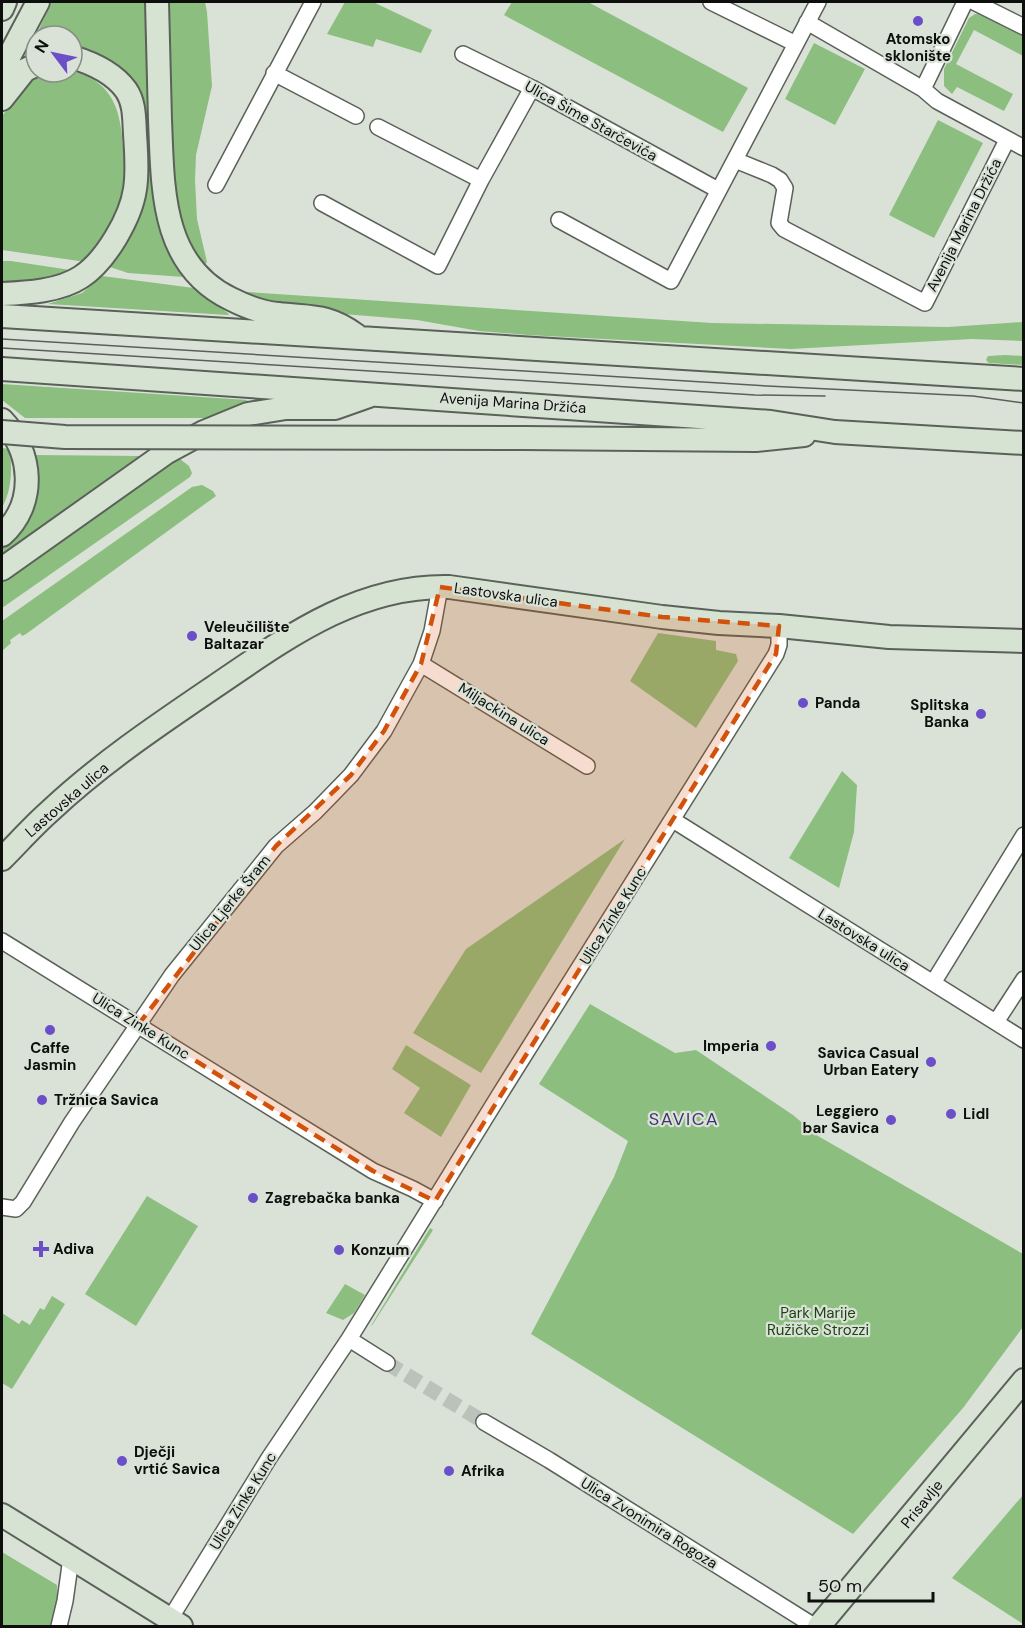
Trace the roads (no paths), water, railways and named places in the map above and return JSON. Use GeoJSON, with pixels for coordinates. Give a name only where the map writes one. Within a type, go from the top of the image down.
{"type":"FeatureCollection","features":[{"type":"Feature","properties":{"kind":"main road"},"geometry":{"type":"LineString","coordinates":[[2,9],[5,2]]}},
{"type":"Feature","properties":{"kind":"main road"},"geometry":{"type":"LineString","coordinates":[[2,70],[38,2]]}},
{"type":"Feature","properties":{"kind":"main road"},"geometry":{"type":"LineString","coordinates":[[157,2],[164,199],[173,232],[185,258],[207,283],[230,298],[277,314],[315,316],[330,320],[359,337]]}},
{"type":"Feature","properties":{"kind":"main road"},"geometry":{"type":"LineString","coordinates":[[2,294],[47,289],[70,284],[82,277],[92,269],[108,249],[132,204],[137,172],[132,103],[126,90],[114,77],[84,60]]}},
{"type":"Feature","properties":{"kind":"main road"},"geometry":{"type":"LineString","coordinates":[[2,99],[24,71]]}},
{"type":"Feature","properties":{"kind":"main road"},"geometry":{"type":"LineString","coordinates":[[2,316],[1023,380]]}},
{"type":"Feature","properties":{"kind":"main road","name":"Avenija Marina Držića"},"geometry":{"type":"LineString","coordinates":[[2,369],[375,393],[771,422],[835,432],[1023,443]]}},
{"type":"Feature","properties":{"kind":"main road"},"geometry":{"type":"LineString","coordinates":[[2,569],[167,452],[204,432],[248,414],[286,408],[335,408],[351,404],[375,393]]}},
{"type":"Feature","properties":{"kind":"main road"},"geometry":{"type":"LineString","coordinates":[[2,420],[15,436],[24,454],[27,477],[20,511],[2,535]]}},
{"type":"Feature","properties":{"kind":"main road"},"geometry":{"type":"LineString","coordinates":[[2,432],[77,437],[756,440],[835,432]]}},
{"type":"Feature","properties":{"kind":"main road","name":"Lastovska ulica"},"geometry":{"type":"LineString","coordinates":[[2,859],[51,810],[94,774],[178,711],[302,628],[331,613],[372,597],[399,591],[440,587],[470,589],[719,623],[779,626],[889,637],[1023,641]]}},
{"type":"Feature","properties":{"kind":"main road","name":"Prisavlje"},"geometry":{"type":"LineString","coordinates":[[819,1626],[1023,1380]]}},
{"type":"Feature","properties":{"kind":"main road"},"geometry":{"type":"LineString","coordinates":[[2,1515],[175,1623]]}},
{"type":"Feature","properties":{"kind":"street"},"geometry":{"type":"LineString","coordinates":[[216,185],[313,2]]}},
{"type":"Feature","properties":{"kind":"street"},"geometry":{"type":"LineString","coordinates":[[711,2],[796,44]]}},
{"type":"Feature","properties":{"kind":"street"},"geometry":{"type":"LineString","coordinates":[[559,220],[671,281],[818,2]]}},
{"type":"Feature","properties":{"kind":"street"},"geometry":{"type":"LineString","coordinates":[[923,89],[965,2]]}},
{"type":"Feature","properties":{"kind":"street"},"geometry":{"type":"LineString","coordinates":[[974,2],[1023,27]]}},
{"type":"Feature","properties":{"kind":"street"},"geometry":{"type":"LineString","coordinates":[[807,22],[923,89],[937,101],[1023,148]]}},
{"type":"Feature","properties":{"kind":"street","name":"Ulica Šime Starčevića"},"geometry":{"type":"LineString","coordinates":[[463,54],[532,88],[718,190]]}},
{"type":"Feature","properties":{"kind":"street"},"geometry":{"type":"LineString","coordinates":[[274,73],[356,116]]}},
{"type":"Feature","properties":{"kind":"street"},"geometry":{"type":"LineString","coordinates":[[322,203],[438,266],[481,180],[532,88]]}},
{"type":"Feature","properties":{"kind":"street"},"geometry":{"type":"LineString","coordinates":[[378,127],[481,180]]}},
{"type":"Feature","properties":{"kind":"street","name":"Avenija Marina Držića"},"geometry":{"type":"LineString","coordinates":[[735,160],[780,180],[785,188],[779,223],[784,229],[925,303],[1007,140]]}},
{"type":"Feature","properties":{"kind":"street","name":"Ulica Ljerke Šram"},"geometry":{"type":"LineString","coordinates":[[2,1208],[16,1209],[23,1202],[72,1122],[185,958],[276,846],[315,812],[365,757],[401,704],[421,664],[432,631],[440,587]]}},
{"type":"Feature","properties":{"kind":"street","name":"Ulica Zinke Kunc"},"geometry":{"type":"LineString","coordinates":[[175,1623],[269,1458],[349,1339],[776,654],[779,645],[779,626]]}},
{"type":"Feature","properties":{"kind":"street","name":"Miljackina ulica"},"geometry":{"type":"LineString","coordinates":[[421,664],[587,766]]}},
{"type":"Feature","properties":{"kind":"street","name":"Lastovska ulica"},"geometry":{"type":"LineString","coordinates":[[673,820],[1023,1040]]}},
{"type":"Feature","properties":{"kind":"street"},"geometry":{"type":"LineString","coordinates":[[933,983],[1023,835]]}},
{"type":"Feature","properties":{"kind":"street","name":"Ulica Zinke Kunc"},"geometry":{"type":"LineString","coordinates":[[2,941],[373,1172],[414,1189],[435,1201]]}},
{"type":"Feature","properties":{"kind":"street"},"geometry":{"type":"LineString","coordinates":[[996,1022],[1023,979]]}},
{"type":"Feature","properties":{"kind":"street"},"geometry":{"type":"LineString","coordinates":[[349,1339],[387,1363]]}},
{"type":"Feature","properties":{"kind":"street","name":"Ulica Zvonimira Rogoza"},"geometry":{"type":"LineString","coordinates":[[484,1422],[549,1460],[814,1626]]}},
{"type":"Feature","properties":{"kind":"street"},"geometry":{"type":"LineString","coordinates":[[60,1626],[70,1558]]}},
{"type":"Feature","properties":{"kind":"tunnel"},"geometry":{"type":"LineString","coordinates":[[387,1363],[484,1422]]}},
{"type":"Feature","properties":{"kind":"tram line"},"geometry":{"type":"LineString","coordinates":[[2,339],[767,386],[973,396],[1024,403]]}},
{"type":"Feature","properties":{"kind":"tram line"},"geometry":{"type":"LineString","coordinates":[[2,348],[755,395],[825,396]]}},
{"type":"Feature","properties":{"kind":"place","name":"Atomsko sklonište"},"geometry":{"type":"Point","coordinates":[918,21]}},
{"type":"Feature","properties":{"kind":"place","name":"Veleučilište Baltazar"},"geometry":{"type":"Point","coordinates":[192,636]}},
{"type":"Feature","properties":{"kind":"place","name":"Panda"},"geometry":{"type":"Point","coordinates":[803,703]}},
{"type":"Feature","properties":{"kind":"place","name":"Splitska Banka"},"geometry":{"type":"Point","coordinates":[981,714]}},
{"type":"Feature","properties":{"kind":"place","name":"Caffe Jasmin"},"geometry":{"type":"Point","coordinates":[50,1030]}},
{"type":"Feature","properties":{"kind":"place","name":"Imperia"},"geometry":{"type":"Point","coordinates":[771,1046]}},
{"type":"Feature","properties":{"kind":"place","name":"Savica Casual Urban Eatery"},"geometry":{"type":"Point","coordinates":[931,1062]}},
{"type":"Feature","properties":{"kind":"place","name":"Tržnica Savica"},"geometry":{"type":"Point","coordinates":[42,1100]}},
{"type":"Feature","properties":{"kind":"place","name":"Lidl"},"geometry":{"type":"Point","coordinates":[951,1114]}},
{"type":"Feature","properties":{"kind":"place","name":"Leggiero bar Savica"},"geometry":{"type":"Point","coordinates":[891,1120]}},
{"type":"Feature","properties":{"kind":"place","name":"Zagrebačka banka"},"geometry":{"type":"Point","coordinates":[253,1198]}},
{"type":"Feature","properties":{"kind":"place","name":"Adiva"},"geometry":{"type":"Point","coordinates":[41,1249]}},
{"type":"Feature","properties":{"kind":"place","name":"Konzum"},"geometry":{"type":"Point","coordinates":[339,1250]}},
{"type":"Feature","properties":{"kind":"place","name":"Dječji vrtić Savica"},"geometry":{"type":"Point","coordinates":[122,1461]}},
{"type":"Feature","properties":{"kind":"place","name":"Afrika"},"geometry":{"type":"Point","coordinates":[449,1471]}},
{"type":"Feature","properties":{"kind":"district","name":"SAVICA"},"geometry":{"type":"Point","coordinates":[684,1119]}},
{"type":"Feature","properties":{"kind":"park label","name":"Park Marije Ružičke Strozzi"},"geometry":{"type":"Point","coordinates":[818,1322]}}]}
